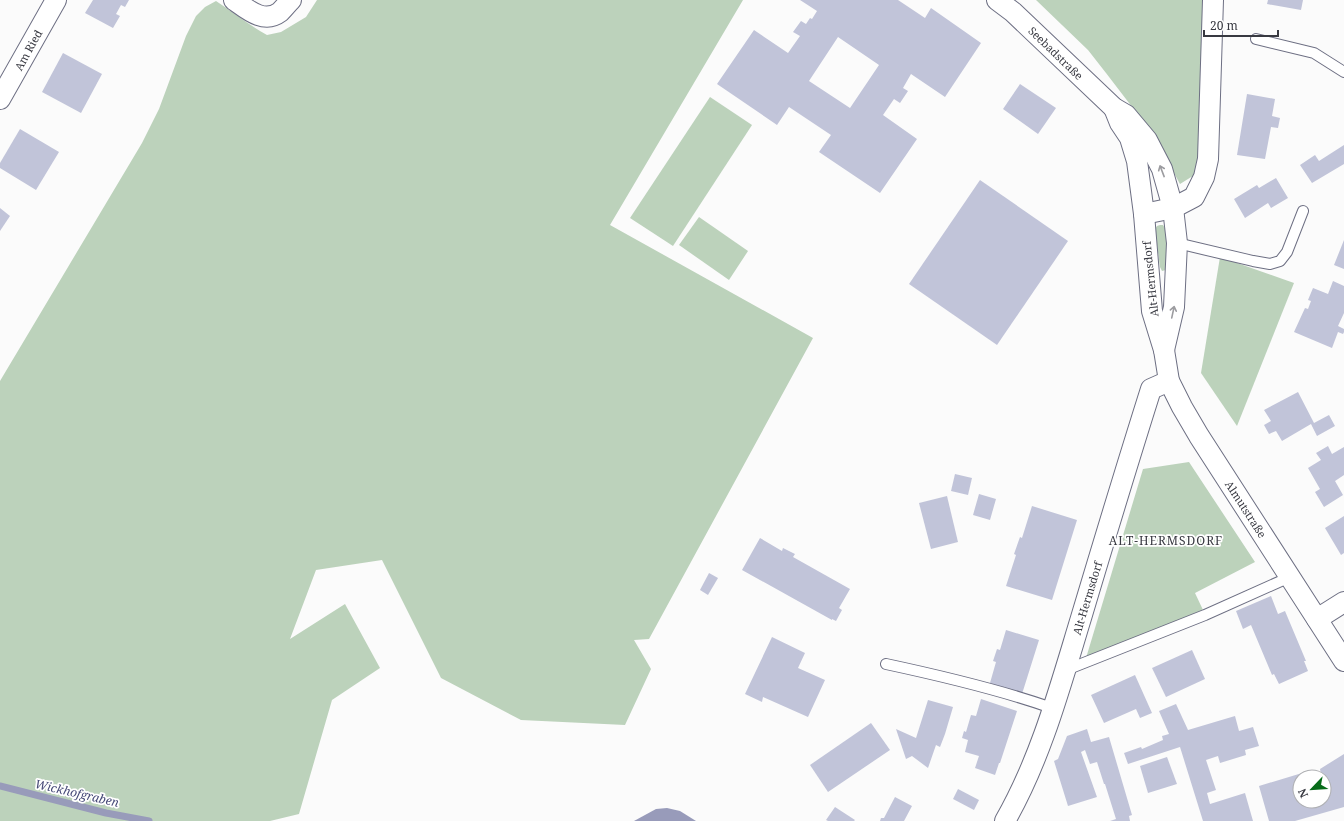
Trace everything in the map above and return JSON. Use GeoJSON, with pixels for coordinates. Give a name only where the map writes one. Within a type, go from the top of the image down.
{"type":"FeatureCollection","features":[{"type":"Feature","properties":{"kind":"street","name":"Am Ried"},"geometry":{"type":"LineString","coordinates":[[0,99],[56,0]]}},
{"type":"Feature","properties":{"kind":"street"},"geometry":{"type":"LineString","coordinates":[[234,0],[252,13],[266,17],[279,12],[291,0]]}},
{"type":"Feature","properties":{"kind":"street","name":"Seebadstraße"},"geometry":{"type":"LineString","coordinates":[[997,0],[1013,12],[1114,108],[1126,115],[1147,140],[1162,169],[1173,208]]}},
{"type":"Feature","properties":{"kind":"street"},"geometry":{"type":"LineString","coordinates":[[1144,214],[1173,208],[1194,197],[1204,177],[1208,159],[1213,0]]}},
{"type":"Feature","properties":{"kind":"street","name":"Seebadstraße"},"geometry":{"type":"LineString","coordinates":[[1114,108],[1120,123],[1130,138],[1137,161],[1144,214]]}},
{"type":"Feature","properties":{"kind":"street","name":"Alt-Hermsdorf"},"geometry":{"type":"LineString","coordinates":[[1164,350],[1174,307],[1177,243],[1173,208]]}},
{"type":"Feature","properties":{"kind":"street","name":"Alt-Hermsdorf"},"geometry":{"type":"LineString","coordinates":[[1144,214],[1152,311],[1164,350]]}},
{"type":"Feature","properties":{"kind":"street","name":"Almutstraße"},"geometry":{"type":"LineString","coordinates":[[1164,350],[1170,381],[1182,407],[1199,436],[1344,661]]}},
{"type":"Feature","properties":{"kind":"street","name":"Alt-Hermsdorf"},"geometry":{"type":"LineString","coordinates":[[1005,821],[1017,799],[1036,756],[1066,670],[1151,389],[1170,381]]}},
{"type":"Feature","properties":{"kind":"street"},"geometry":{"type":"LineString","coordinates":[[1317,619],[1344,602]]}},
{"type":"Feature","properties":{"kind":"lane"},"geometry":{"type":"LineString","coordinates":[[1256,38],[1314,53],[1344,72]]}},
{"type":"Feature","properties":{"kind":"lane"},"geometry":{"type":"LineString","coordinates":[[1177,243],[1253,262],[1270,264],[1280,261],[1288,252],[1302,212]]}},
{"type":"Feature","properties":{"kind":"lane"},"geometry":{"type":"LineString","coordinates":[[1066,670],[1205,615],[1290,577]]}},
{"type":"Feature","properties":{"kind":"lane"},"geometry":{"type":"LineString","coordinates":[[886,664],[961,681],[1023,698],[1052,708]]}},
{"type":"Feature","properties":{"kind":"green space"},"geometry":{"type":"Polygon","coordinates":[[[317,0],[743,0],[610,225],[813,338],[649,639],[634,640],[651,669],[625,725],[521,720],[441,678],[382,560],[316,570],[290,639],[345,604],[380,668],[332,700],[299,814],[270,821],[0,821],[0,381],[142,143],[159,109],[186,36],[196,16],[205,7],[216,1],[267,35],[281,32],[306,17],[317,0]]]}},
{"type":"Feature","properties":{"kind":"green space"},"geometry":{"type":"Polygon","coordinates":[[[1036,0],[1204,0],[1203,133],[1196,174],[1180,184],[1152,133],[1088,50],[1036,0]]]}},
{"type":"Feature","properties":{"kind":"green space"},"geometry":{"type":"Polygon","coordinates":[[[710,97],[752,125],[673,246],[630,218],[710,97]]]}},
{"type":"Feature","properties":{"kind":"green space"},"geometry":{"type":"Polygon","coordinates":[[[699,217],[748,251],[729,280],[679,245],[699,217]]]}},
{"type":"Feature","properties":{"kind":"green space"},"geometry":{"type":"Polygon","coordinates":[[[1160,225],[1163,225],[1166,230],[1166,270],[1162,271],[1160,267],[1155,229],[1160,225]]]}},
{"type":"Feature","properties":{"kind":"green space"},"geometry":{"type":"Polygon","coordinates":[[[1220,257],[1294,283],[1237,426],[1201,373],[1220,257]]]}},
{"type":"Feature","properties":{"kind":"green space"},"geometry":{"type":"Polygon","coordinates":[[[1189,462],[1255,562],[1195,593],[1203,610],[1086,658],[1143,469],[1189,462]]]}},
{"type":"Feature","properties":{"kind":"water"},"geometry":{"type":"Polygon","coordinates":[[[667,808],[680,811],[696,821],[634,821],[656,809],[667,808]]]}},
{"type":"Feature","properties":{"kind":"building"},"geometry":{"type":"Polygon","coordinates":[[[93,0],[129,0],[125,7],[121,5],[116,14],[120,16],[113,28],[85,13],[93,0]]]}},
{"type":"Feature","properties":{"kind":"building"},"geometry":{"type":"Polygon","coordinates":[[[800,0],[898,0],[925,18],[931,8],[981,43],[945,97],[911,74],[903,88],[908,91],[900,103],[894,99],[883,115],[917,139],[880,193],[819,152],[831,135],[789,107],[777,125],[717,84],[754,30],[788,53],[800,36],[793,32],[801,21],[806,24],[810,18],[812,19],[817,11],[800,0]],[[838,37],[809,81],[850,108],[879,65],[838,37]]]}},
{"type":"Feature","properties":{"kind":"building"},"geometry":{"type":"Polygon","coordinates":[[[1268,0],[1303,0],[1301,10],[1267,4],[1268,0]]]}},
{"type":"Feature","properties":{"kind":"building"},"geometry":{"type":"Polygon","coordinates":[[[63,53],[102,74],[81,113],[42,92],[63,53]]]}},
{"type":"Feature","properties":{"kind":"building"},"geometry":{"type":"Polygon","coordinates":[[[1020,84],[1056,108],[1038,134],[1003,109],[1020,84]]]}},
{"type":"Feature","properties":{"kind":"building"},"geometry":{"type":"Polygon","coordinates":[[[1247,94],[1275,99],[1272,116],[1280,118],[1278,128],[1271,127],[1265,159],[1237,155],[1247,94]]]}},
{"type":"Feature","properties":{"kind":"building"},"geometry":{"type":"Polygon","coordinates":[[[20,129],[59,152],[36,190],[0,168],[0,163],[20,129]]]}},
{"type":"Feature","properties":{"kind":"building"},"geometry":{"type":"Polygon","coordinates":[[[1344,145],[1344,164],[1312,183],[1300,165],[1315,155],[1319,161],[1344,145]]]}},
{"type":"Feature","properties":{"kind":"building"},"geometry":{"type":"Polygon","coordinates":[[[1276,178],[1288,198],[1271,208],[1268,203],[1245,218],[1234,199],[1257,185],[1259,188],[1276,178]]]}},
{"type":"Feature","properties":{"kind":"building"},"geometry":{"type":"Polygon","coordinates":[[[980,180],[1068,241],[997,345],[909,284],[980,180]]]}},
{"type":"Feature","properties":{"kind":"building"},"geometry":{"type":"Polygon","coordinates":[[[0,208],[10,216],[0,231],[0,208]]]}},
{"type":"Feature","properties":{"kind":"building"},"geometry":{"type":"Polygon","coordinates":[[[1344,240],[1344,269],[1334,265],[1344,240]]]}},
{"type":"Feature","properties":{"kind":"building"},"geometry":{"type":"Polygon","coordinates":[[[1333,281],[1344,286],[1344,313],[1338,326],[1344,329],[1344,332],[1343,334],[1338,332],[1332,348],[1294,332],[1305,308],[1308,309],[1311,301],[1308,300],[1313,288],[1328,294],[1333,281]]]}},
{"type":"Feature","properties":{"kind":"building"},"geometry":{"type":"Polygon","coordinates":[[[1298,392],[1314,423],[1329,415],[1335,426],[1317,436],[1311,424],[1282,441],[1276,431],[1269,434],[1264,425],[1271,421],[1264,410],[1298,392]]]}},
{"type":"Feature","properties":{"kind":"building"},"geometry":{"type":"Polygon","coordinates":[[[1328,446],[1332,454],[1344,447],[1344,475],[1335,481],[1343,495],[1324,507],[1315,492],[1320,489],[1308,468],[1321,460],[1316,453],[1328,446]]]}},
{"type":"Feature","properties":{"kind":"building"},"geometry":{"type":"Polygon","coordinates":[[[955,474],[972,478],[968,495],[951,491],[955,474]]]}},
{"type":"Feature","properties":{"kind":"building"},"geometry":{"type":"Polygon","coordinates":[[[979,494],[996,499],[990,520],[973,515],[979,494]]]}},
{"type":"Feature","properties":{"kind":"building"},"geometry":{"type":"Polygon","coordinates":[[[947,496],[958,542],[931,549],[919,503],[947,496]]]}},
{"type":"Feature","properties":{"kind":"building"},"geometry":{"type":"Polygon","coordinates":[[[1032,506],[1077,520],[1052,600],[1006,586],[1016,555],[1014,554],[1020,537],[1022,538],[1032,506]]]}},
{"type":"Feature","properties":{"kind":"building"},"geometry":{"type":"Polygon","coordinates":[[[1344,516],[1344,553],[1341,555],[1325,528],[1344,516]]]}},
{"type":"Feature","properties":{"kind":"building"},"geometry":{"type":"Polygon","coordinates":[[[760,538],[782,551],[783,548],[795,554],[793,557],[850,589],[839,608],[842,610],[836,621],[742,570],[760,538]]]}},
{"type":"Feature","properties":{"kind":"building"},"geometry":{"type":"Polygon","coordinates":[[[709,573],[718,578],[708,595],[700,590],[709,573]]]}},
{"type":"Feature","properties":{"kind":"building"},"geometry":{"type":"Polygon","coordinates":[[[1271,596],[1278,614],[1285,611],[1306,661],[1304,661],[1308,671],[1279,684],[1274,674],[1272,675],[1251,625],[1243,629],[1236,611],[1271,596]]]}},
{"type":"Feature","properties":{"kind":"building"},"geometry":{"type":"Polygon","coordinates":[[[1006,630],[1039,640],[1022,694],[990,683],[996,662],[993,661],[997,649],[1000,650],[1006,630]]]}},
{"type":"Feature","properties":{"kind":"building"},"geometry":{"type":"Polygon","coordinates":[[[772,637],[805,653],[798,668],[825,680],[808,717],[763,697],[762,702],[745,694],[772,637]]]}},
{"type":"Feature","properties":{"kind":"building"},"geometry":{"type":"Polygon","coordinates":[[[1192,650],[1205,679],[1166,697],[1152,668],[1192,650]]]}},
{"type":"Feature","properties":{"kind":"building"},"geometry":{"type":"Polygon","coordinates":[[[1135,675],[1152,713],[1140,718],[1136,709],[1104,723],[1091,695],[1135,675]]]}},
{"type":"Feature","properties":{"kind":"building"},"geometry":{"type":"Polygon","coordinates":[[[981,699],[1017,711],[995,775],[975,768],[979,756],[965,752],[968,740],[962,738],[964,731],[966,732],[971,715],[976,716],[981,699]]]}},
{"type":"Feature","properties":{"kind":"building"},"geometry":{"type":"Polygon","coordinates":[[[928,700],[953,707],[940,747],[936,745],[928,768],[912,756],[906,759],[896,729],[916,738],[928,700]]]}},
{"type":"Feature","properties":{"kind":"building"},"geometry":{"type":"Polygon","coordinates":[[[1176,704],[1188,730],[1235,716],[1239,731],[1253,727],[1259,746],[1245,750],[1246,755],[1220,763],[1218,756],[1206,760],[1216,790],[1207,793],[1210,804],[1245,793],[1253,821],[1203,821],[1180,747],[1128,764],[1124,753],[1141,747],[1142,749],[1163,740],[1162,736],[1169,734],[1159,711],[1176,704]]]}},
{"type":"Feature","properties":{"kind":"building"},"geometry":{"type":"Polygon","coordinates":[[[871,723],[890,750],[828,792],[810,765],[871,723]]]}},
{"type":"Feature","properties":{"kind":"building"},"geometry":{"type":"Polygon","coordinates":[[[1087,729],[1091,742],[1109,737],[1132,815],[1129,816],[1130,821],[1110,821],[1116,819],[1105,784],[1097,762],[1090,764],[1085,750],[1081,752],[1097,797],[1068,806],[1054,761],[1058,759],[1067,736],[1087,729]]]}},
{"type":"Feature","properties":{"kind":"building"},"geometry":{"type":"Polygon","coordinates":[[[1344,754],[1344,807],[1295,821],[1269,821],[1259,786],[1292,776],[1292,809],[1332,809],[1332,769],[1320,769],[1344,754]]]}},
{"type":"Feature","properties":{"kind":"building"},"geometry":{"type":"Polygon","coordinates":[[[1167,757],[1177,784],[1148,793],[1140,766],[1167,757]]]}},
{"type":"Feature","properties":{"kind":"building"},"geometry":{"type":"Polygon","coordinates":[[[958,789],[979,800],[974,810],[953,799],[958,789]]]}},
{"type":"Feature","properties":{"kind":"building"},"geometry":{"type":"Polygon","coordinates":[[[895,797],[912,806],[904,821],[880,821],[881,818],[884,818],[895,797]]]}},
{"type":"Feature","properties":{"kind":"building"},"geometry":{"type":"Polygon","coordinates":[[[835,807],[855,820],[826,820],[835,807]]]}},
{"type":"Feature","properties":{"kind":"waterway","name":"Wickhofgraben"},"geometry":{"type":"LineString","coordinates":[[0,786],[106,813],[149,821]]}},
{"type":"Feature","properties":{"kind":"district","name":"ALT-HERMSDORF"},"geometry":{"type":"Point","coordinates":[1166,540]}}]}
